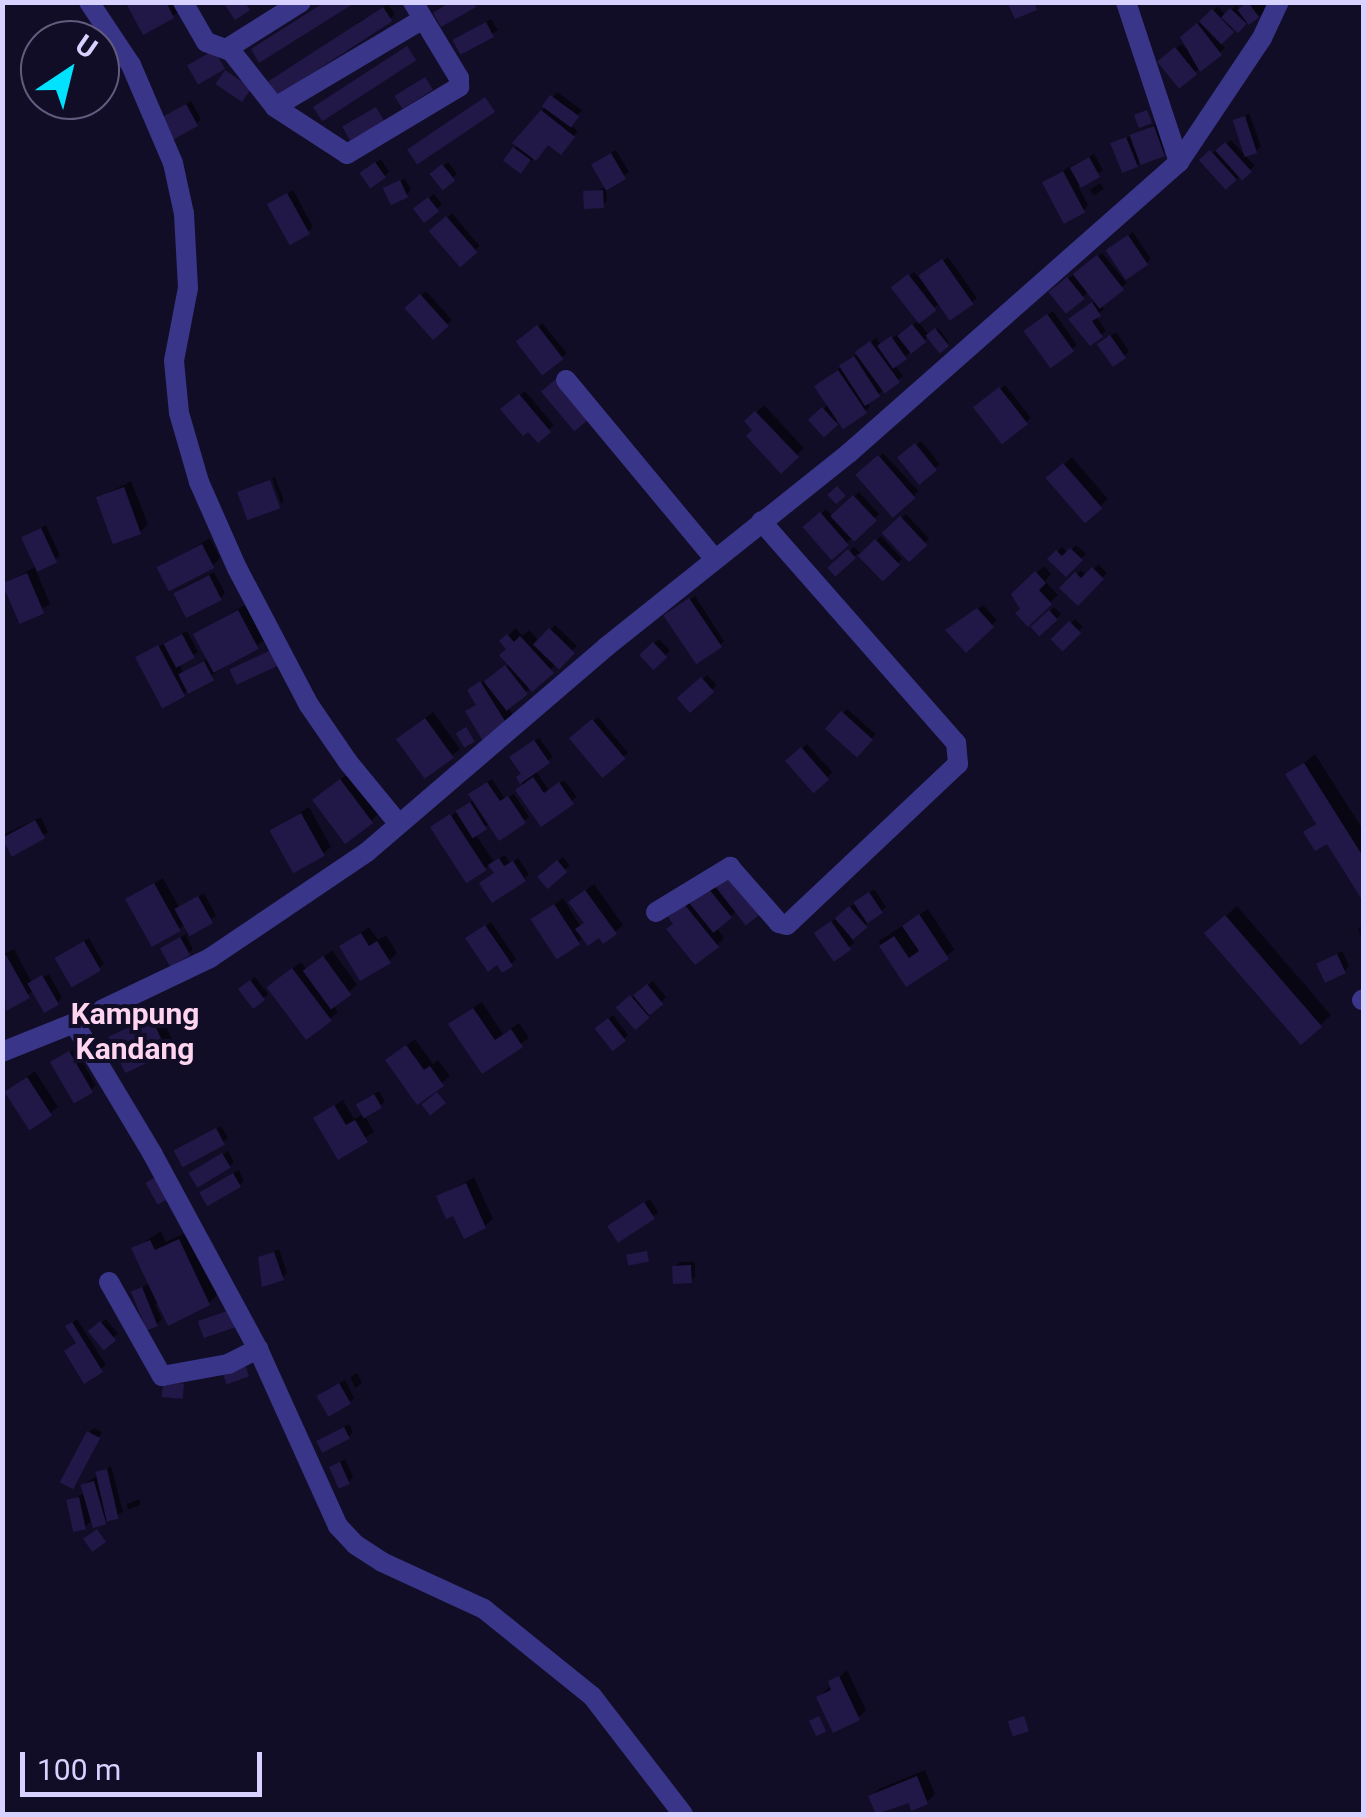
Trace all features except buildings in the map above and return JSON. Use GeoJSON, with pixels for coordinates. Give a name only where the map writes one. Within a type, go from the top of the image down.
{"type":"FeatureCollection","features":[{"type":"Feature","properties":{"kind":"street"},"geometry":{"type":"LineString","coordinates":[[90,2],[131,65],[173,163],[184,214],[188,288],[174,361],[178,413],[199,482],[237,568],[309,704],[348,762],[399,824]]}},
{"type":"Feature","properties":{"kind":"street"},"geometry":{"type":"LineString","coordinates":[[183,2],[206,42],[228,48],[275,107],[337,150],[354,152],[459,87],[459,78],[418,11],[275,107]]}},
{"type":"Feature","properties":{"kind":"street"},"geometry":{"type":"LineString","coordinates":[[228,48],[301,2]]}},
{"type":"Feature","properties":{"kind":"street"},"geometry":{"type":"LineString","coordinates":[[1126,2],[1179,162]]}},
{"type":"Feature","properties":{"kind":"street"},"geometry":{"type":"LineString","coordinates":[[2,1052],[210,958],[367,852],[714,558],[904,407],[1179,162],[1262,38],[1278,2]]}},
{"type":"Feature","properties":{"kind":"street"},"geometry":{"type":"LineString","coordinates":[[566,380],[714,558]]}},
{"type":"Feature","properties":{"kind":"street"},"geometry":{"type":"LineString","coordinates":[[656,912],[730,867],[779,923],[787,925],[958,764],[956,743],[760,521]]}},
{"type":"Feature","properties":{"kind":"street"},"geometry":{"type":"LineString","coordinates":[[74,1022],[152,1153],[258,1349],[338,1526],[382,1562],[484,1610],[592,1696],[683,1814]]}},
{"type":"Feature","properties":{"kind":"street"},"geometry":{"type":"LineString","coordinates":[[109,1282],[162,1376],[228,1364],[258,1349]]}},
{"type":"Feature","properties":{"kind":"district","name":"Kampung Kandang"},"geometry":{"type":"Point","coordinates":[135,1031]}}]}
